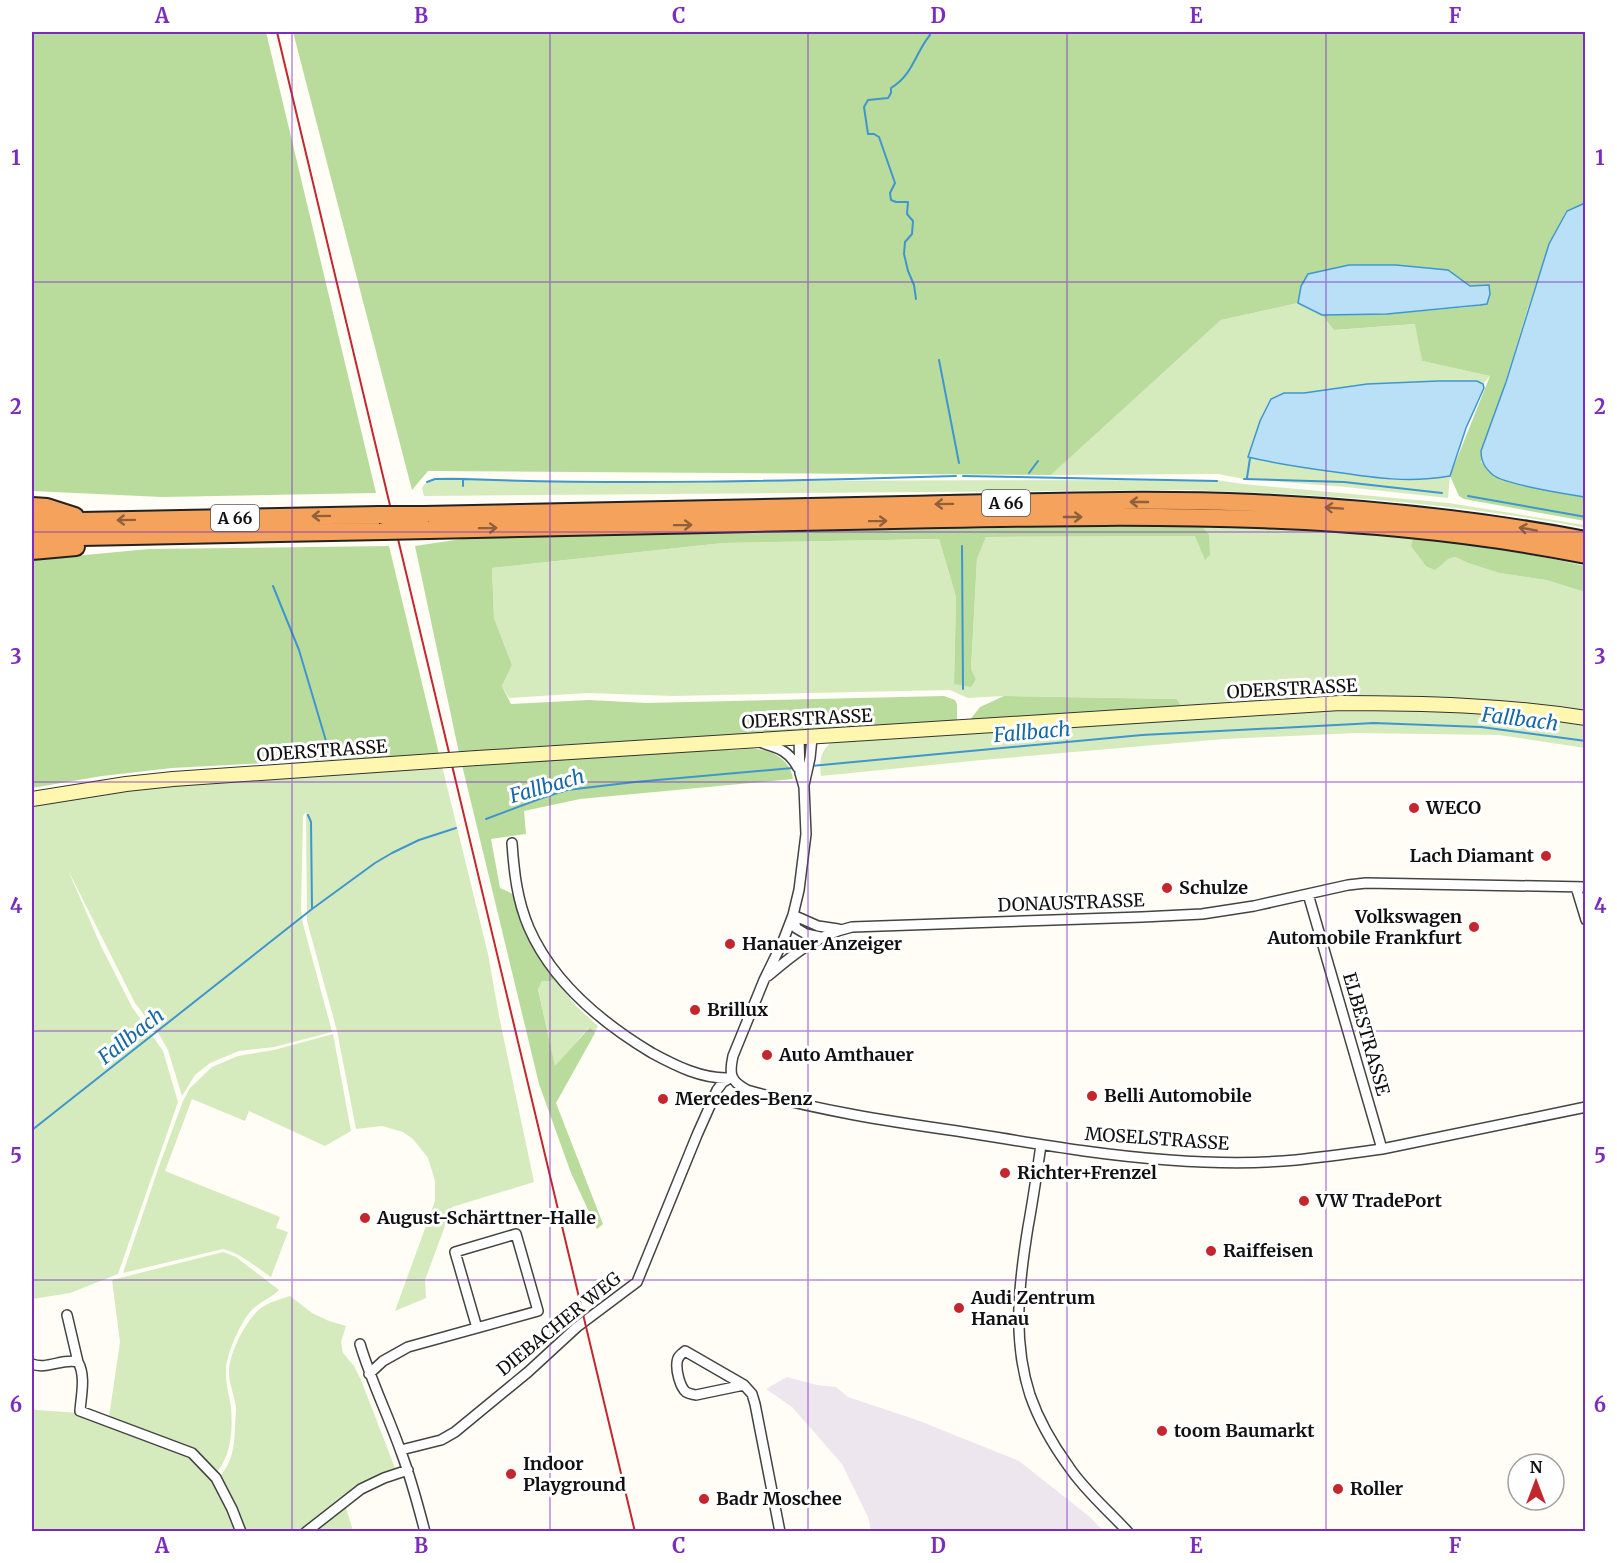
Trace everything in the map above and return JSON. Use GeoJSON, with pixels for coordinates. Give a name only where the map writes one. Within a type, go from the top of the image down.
{"type":"FeatureCollection","features":[{"type":"Feature","properties":{"kind":"highway","name":"A 66"},"geometry":{"type":"LineString","coordinates":[[32,538],[133,536],[381,523],[1040,502],[1241,503],[1321,507],[1504,525],[1586,540]]}},
{"type":"Feature","properties":{"kind":"highway"},"geometry":{"type":"LineString","coordinates":[[32,507],[47,507],[90,520]]}},
{"type":"Feature","properties":{"kind":"highway","name":"A 66"},"geometry":{"type":"LineString","coordinates":[[427,522],[1055,517],[1253,518],[1403,527],[1511,541],[1586,555]]}},
{"type":"Feature","properties":{"kind":"highway","name":"A 66"},"geometry":{"type":"LineString","coordinates":[[32,522],[90,520],[381,523]]}},
{"type":"Feature","properties":{"kind":"highway","name":"A 66"},"geometry":{"type":"LineString","coordinates":[[32,551],[87,546],[133,536]]}},
{"type":"Feature","properties":{"kind":"street","name":"ODERSTRASSE"},"geometry":{"type":"LineString","coordinates":[[32,799],[161,780],[1340,703],[1450,704],[1586,718]]}},
{"type":"Feature","properties":{"kind":"street"},"geometry":{"type":"LineString","coordinates":[[732,1077],[730,1069],[733,1056],[764,980],[783,941],[799,890],[806,848],[804,771],[810,758],[806,738]]}},
{"type":"Feature","properties":{"kind":"street"},"geometry":{"type":"LineString","coordinates":[[797,760],[806,738]]}},
{"type":"Feature","properties":{"kind":"street"},"geometry":{"type":"LineString","coordinates":[[755,740],[790,755],[797,760],[804,771]]}},
{"type":"Feature","properties":{"kind":"street","name":"MOSELSTRASSE"},"geometry":{"type":"LineString","coordinates":[[512,843],[516,883],[529,928],[553,969],[596,1014],[627,1038],[661,1058],[698,1074],[732,1077],[740,1087],[747,1090],[808,1106],[1041,1145],[1131,1157],[1253,1162],[1295,1160],[1382,1149],[1586,1107]]}},
{"type":"Feature","properties":{"kind":"street","name":"DONAUSTRASSE"},"geometry":{"type":"LineString","coordinates":[[764,980],[798,950],[820,937],[852,927],[1202,914],[1366,883],[1581,887]]}},
{"type":"Feature","properties":{"kind":"street"},"geometry":{"type":"LineString","coordinates":[[1581,887],[1586,920]]}},
{"type":"Feature","properties":{"kind":"street","name":"ELBESTRASSE"},"geometry":{"type":"LineString","coordinates":[[1308,894],[1382,1149]]}},
{"type":"Feature","properties":{"kind":"street"},"geometry":{"type":"LineString","coordinates":[[793,915],[796,928],[820,937]]}},
{"type":"Feature","properties":{"kind":"street","name":"DONAUSTRASSE"},"geometry":{"type":"LineString","coordinates":[[793,915],[818,926],[843,929]]}},
{"type":"Feature","properties":{"kind":"street","name":"DIEBACHER WEG"},"geometry":{"type":"LineString","coordinates":[[400,1450],[448,1437],[528,1372],[577,1327],[633,1286],[641,1274],[717,1090],[723,1082],[732,1077]]}},
{"type":"Feature","properties":{"kind":"street"},"geometry":{"type":"LineString","coordinates":[[1041,1145],[1020,1282],[1018,1320],[1023,1366],[1030,1394],[1039,1416],[1059,1453],[1089,1492],[1128,1532]]}},
{"type":"Feature","properties":{"kind":"street"},"geometry":{"type":"LineString","coordinates":[[369,1374],[383,1361],[408,1347],[477,1328],[538,1311],[516,1234],[455,1252],[477,1328]]}},
{"type":"Feature","properties":{"kind":"street"},"geometry":{"type":"LineString","coordinates":[[67,1315],[78,1362],[81,1366],[83,1384],[80,1411],[192,1454],[216,1478],[241,1532]]}},
{"type":"Feature","properties":{"kind":"street"},"geometry":{"type":"LineString","coordinates":[[360,1344],[369,1374],[408,1470],[425,1532]]}},
{"type":"Feature","properties":{"kind":"street"},"geometry":{"type":"LineString","coordinates":[[744,1385],[696,1395],[690,1394],[681,1384],[677,1360],[685,1351],[744,1385],[752,1394],[780,1532]]}},
{"type":"Feature","properties":{"kind":"street"},"geometry":{"type":"LineString","coordinates":[[32,1364],[39,1366],[65,1360],[78,1362]]}},
{"type":"Feature","properties":{"kind":"street"},"geometry":{"type":"LineString","coordinates":[[306,1532],[361,1489],[408,1470]]}},
{"type":"Feature","properties":{"kind":"shaded area"},"geometry":{"type":"Polygon","coordinates":[[[787,1377],[817,1385],[836,1387],[848,1397],[917,1420],[1019,1461],[1090,1517],[1103,1531],[871,1531],[868,1517],[842,1464],[792,1407],[766,1389],[787,1377]]]}},
{"type":"Feature","properties":{"kind":"green space"},"geometry":{"type":"Polygon","coordinates":[[[32,32],[266,32],[376,493],[162,497],[32,491],[32,32]]]}},
{"type":"Feature","properties":{"kind":"green space"},"geometry":{"type":"Polygon","coordinates":[[[293,32],[1585,32],[1585,203],[1566,211],[1549,244],[1481,462],[1495,477],[1558,493],[1585,497],[1585,521],[1464,499],[1459,496],[1450,476],[1490,376],[1422,361],[1415,324],[1334,330],[1322,315],[1387,314],[1469,307],[1480,305],[1489,285],[1470,286],[1448,270],[1396,265],[1349,265],[1301,286],[1298,303],[1221,320],[1051,475],[428,471],[412,490],[293,32]]]}},
{"type":"Feature","properties":{"kind":"green space"},"geometry":{"type":"Polygon","coordinates":[[[1298,303],[1322,315],[1334,330],[1416,324],[1422,361],[1490,376],[1483,384],[1477,381],[1438,381],[1367,384],[1304,393],[1284,393],[1248,457],[1378,477],[1420,479],[1450,476],[1448,498],[1244,479],[1218,474],[1051,475],[1221,320],[1298,303]]]}},
{"type":"Feature","properties":{"kind":"green space"},"geometry":{"type":"Polygon","coordinates":[[[450,477],[540,481],[1216,480],[1449,503],[1585,525],[1586,528],[1486,512],[1386,501],[1185,490],[424,496],[422,488],[427,482],[450,477]]]}},
{"type":"Feature","properties":{"kind":"green space"},"geometry":{"type":"Polygon","coordinates":[[[1201,525],[1324,530],[1413,538],[1411,546],[1448,559],[1455,557],[1499,573],[1546,580],[1585,592],[1585,712],[1181,706],[1177,699],[1004,696],[968,698],[950,690],[673,696],[588,693],[509,698],[502,686],[512,665],[494,618],[492,568],[723,543],[939,539],[956,597],[954,684],[976,679],[971,670],[977,559],[986,537],[1195,536],[1201,525]]]}},
{"type":"Feature","properties":{"kind":"green space"},"geometry":{"type":"Polygon","coordinates":[[[1201,525],[1209,535],[1210,555],[1205,560],[1195,536],[986,537],[977,559],[971,669],[976,679],[971,687],[954,684],[956,597],[939,539],[723,543],[492,568],[494,618],[512,665],[502,686],[511,704],[589,700],[646,703],[944,696],[955,700],[957,721],[459,753],[415,546],[482,536],[1201,525]]]}},
{"type":"Feature","properties":{"kind":"green space"},"geometry":{"type":"Polygon","coordinates":[[[1413,538],[1499,549],[1585,566],[1585,592],[1546,580],[1499,573],[1455,557],[1448,559],[1435,570],[1426,566],[1411,546],[1413,538]]]}},
{"type":"Feature","properties":{"kind":"green space"},"geometry":{"type":"Polygon","coordinates":[[[389,546],[439,754],[172,768],[102,776],[32,788],[32,560],[149,549],[389,546]]]}},
{"type":"Feature","properties":{"kind":"green space"},"geometry":{"type":"Polygon","coordinates":[[[1004,696],[1177,699],[1181,706],[969,721],[980,707],[1004,696]]]}},
{"type":"Feature","properties":{"kind":"green space"},"geometry":{"type":"Polygon","coordinates":[[[1409,706],[1585,721],[1585,748],[1499,735],[1355,733],[1224,739],[821,776],[820,766],[823,752],[834,741],[1341,707],[1409,706]]]}},
{"type":"Feature","properties":{"kind":"green space"},"geometry":{"type":"Polygon","coordinates":[[[708,747],[725,750],[762,750],[775,754],[789,767],[793,779],[580,799],[524,811],[526,834],[491,839],[500,888],[513,894],[525,927],[554,979],[542,981],[538,989],[555,1066],[590,1027],[595,1033],[556,1103],[603,1224],[597,1229],[571,1173],[539,1084],[462,765],[708,747]]]}},
{"type":"Feature","properties":{"kind":"green space"},"geometry":{"type":"Polygon","coordinates":[[[442,766],[488,954],[534,1182],[452,1207],[425,1280],[426,1298],[395,1311],[435,1201],[435,1181],[428,1158],[413,1139],[403,1132],[382,1126],[356,1129],[337,1031],[307,921],[306,812],[303,816],[301,910],[332,1032],[274,1047],[239,1051],[210,1063],[195,1075],[182,1096],[168,1050],[135,1003],[68,870],[100,944],[132,1007],[163,1051],[178,1102],[118,1274],[70,1293],[32,1299],[32,805],[185,784],[442,766]]]}},
{"type":"Feature","properties":{"kind":"green space"},"geometry":{"type":"Polygon","coordinates":[[[554,979],[577,1007],[598,1026],[595,1033],[589,1027],[555,1067],[538,988],[542,981],[554,979]]]}},
{"type":"Feature","properties":{"kind":"green space"},"geometry":{"type":"Polygon","coordinates":[[[333,1034],[351,1131],[325,1146],[249,1111],[245,1121],[192,1099],[165,1171],[280,1217],[276,1228],[288,1232],[271,1277],[242,1257],[223,1249],[123,1273],[158,1169],[190,1088],[212,1067],[238,1056],[274,1050],[333,1034]]]}},
{"type":"Feature","properties":{"kind":"green space"},"geometry":{"type":"Polygon","coordinates":[[[223,1252],[236,1257],[279,1290],[250,1312],[230,1350],[226,1376],[231,1408],[231,1434],[225,1459],[216,1473],[203,1460],[109,1417],[120,1342],[112,1280],[223,1252]]]}},
{"type":"Feature","properties":{"kind":"green space"},"geometry":{"type":"Polygon","coordinates":[[[290,1296],[312,1313],[346,1326],[341,1342],[343,1353],[354,1366],[361,1380],[395,1468],[356,1486],[299,1531],[244,1531],[219,1478],[230,1460],[234,1442],[236,1408],[230,1381],[230,1365],[239,1337],[256,1313],[268,1304],[290,1296]]]}},
{"type":"Feature","properties":{"kind":"green space"},"geometry":{"type":"Polygon","coordinates":[[[32,1407],[36,1410],[80,1413],[191,1456],[215,1479],[238,1531],[32,1531],[32,1407]]]}},
{"type":"Feature","properties":{"kind":"green space"},"geometry":{"type":"Polygon","coordinates":[[[345,1504],[353,1531],[312,1531],[345,1504]]]}},
{"type":"Feature","properties":{"kind":"water"},"geometry":{"type":"Polygon","coordinates":[[[1585,203],[1585,497],[1537,489],[1500,479],[1486,467],[1481,451],[1506,382],[1549,244],[1567,211],[1585,203]]]}},
{"type":"Feature","properties":{"kind":"water"},"geometry":{"type":"Polygon","coordinates":[[[1349,265],[1396,265],[1448,270],[1470,286],[1489,285],[1490,294],[1487,304],[1387,314],[1322,315],[1298,303],[1301,286],[1308,274],[1349,265]]]}},
{"type":"Feature","properties":{"kind":"water"},"geometry":{"type":"Polygon","coordinates":[[[1477,381],[1483,384],[1484,388],[1466,428],[1450,476],[1420,479],[1378,478],[1291,466],[1248,457],[1260,421],[1271,399],[1284,393],[1304,393],[1367,384],[1477,381]]]}},
{"type":"Feature","properties":{"kind":"waterway"},"geometry":{"type":"LineString","coordinates":[[916,299],[904,254],[905,242],[912,234],[913,221],[907,214],[908,202],[891,200],[890,193],[895,183],[879,137],[868,134],[864,107],[868,100],[888,98],[891,88],[909,70],[930,35],[929,32]]}},
{"type":"Feature","properties":{"kind":"waterway"},"geometry":{"type":"LineString","coordinates":[[939,360],[959,463]]}},
{"type":"Feature","properties":{"kind":"waterway"},"geometry":{"type":"LineString","coordinates":[[1247,478],[1250,458]]}},
{"type":"Feature","properties":{"kind":"waterway"},"geometry":{"type":"LineString","coordinates":[[1029,473],[1038,461]]}},
{"type":"Feature","properties":{"kind":"waterway"},"geometry":{"type":"LineString","coordinates":[[463,479],[648,482],[956,476]]}},
{"type":"Feature","properties":{"kind":"waterway"},"geometry":{"type":"LineString","coordinates":[[963,476],[1217,481]]}},
{"type":"Feature","properties":{"kind":"waterway"},"geometry":{"type":"LineString","coordinates":[[427,482],[435,479],[463,479],[463,486]]}},
{"type":"Feature","properties":{"kind":"waterway"},"geometry":{"type":"LineString","coordinates":[[1244,479],[1344,482],[1442,493]]}},
{"type":"Feature","properties":{"kind":"waterway"},"geometry":{"type":"LineString","coordinates":[[1468,496],[1586,517]]}},
{"type":"Feature","properties":{"kind":"waterway"},"geometry":{"type":"LineString","coordinates":[[962,546],[963,689]]}},
{"type":"Feature","properties":{"kind":"waterway"},"geometry":{"type":"LineString","coordinates":[[273,586],[299,650],[326,741]]}},
{"type":"Feature","properties":{"kind":"waterway","name":"Fallbach"},"geometry":{"type":"LineString","coordinates":[[811,766],[1142,735],[1374,723],[1481,727],[1586,741]]}},
{"type":"Feature","properties":{"kind":"waterway","name":"Fallbach"},"geometry":{"type":"LineString","coordinates":[[486,819],[567,790],[793,768]]}},
{"type":"Feature","properties":{"kind":"waterway"},"geometry":{"type":"LineString","coordinates":[[308,815],[311,822],[312,908]]}},
{"type":"Feature","properties":{"kind":"waterway","name":"Fallbach"},"geometry":{"type":"LineString","coordinates":[[32,1130],[312,909],[375,863],[419,840],[456,828]]}},
{"type":"Feature","properties":{"kind":"railway"},"geometry":{"type":"LineString","coordinates":[[277,32],[635,1532]]}},
{"type":"Feature","properties":{"kind":"place","name":"WECO"},"geometry":{"type":"Point","coordinates":[1414,808]}},
{"type":"Feature","properties":{"kind":"place","name":"Lach Diamant"},"geometry":{"type":"Point","coordinates":[1546,856]}},
{"type":"Feature","properties":{"kind":"place","name":"Schulze"},"geometry":{"type":"Point","coordinates":[1167,888]}},
{"type":"Feature","properties":{"kind":"place","name":"Volkswagen Automobile Frankfurt"},"geometry":{"type":"Point","coordinates":[1474,927]}},
{"type":"Feature","properties":{"kind":"place","name":"Hanauer Anzeiger"},"geometry":{"type":"Point","coordinates":[730,944]}},
{"type":"Feature","properties":{"kind":"place","name":"Brillux"},"geometry":{"type":"Point","coordinates":[695,1010]}},
{"type":"Feature","properties":{"kind":"place","name":"Auto Amthauer"},"geometry":{"type":"Point","coordinates":[767,1055]}},
{"type":"Feature","properties":{"kind":"place","name":"Belli Automobile"},"geometry":{"type":"Point","coordinates":[1092,1096]}},
{"type":"Feature","properties":{"kind":"place","name":"Mercedes-Benz"},"geometry":{"type":"Point","coordinates":[663,1099]}},
{"type":"Feature","properties":{"kind":"place","name":"Richter+Frenzel"},"geometry":{"type":"Point","coordinates":[1005,1173]}},
{"type":"Feature","properties":{"kind":"place","name":"VW TradePort"},"geometry":{"type":"Point","coordinates":[1304,1201]}},
{"type":"Feature","properties":{"kind":"place","name":"August-Schärttner-Halle"},"geometry":{"type":"Point","coordinates":[365,1218]}},
{"type":"Feature","properties":{"kind":"place","name":"Raiffeisen"},"geometry":{"type":"Point","coordinates":[1211,1251]}},
{"type":"Feature","properties":{"kind":"place","name":"Audi Zentrum Hanau"},"geometry":{"type":"Point","coordinates":[959,1308]}},
{"type":"Feature","properties":{"kind":"place","name":"toom Baumarkt"},"geometry":{"type":"Point","coordinates":[1162,1431]}},
{"type":"Feature","properties":{"kind":"place","name":"Indoor Playground"},"geometry":{"type":"Point","coordinates":[511,1474]}},
{"type":"Feature","properties":{"kind":"place","name":"Roller"},"geometry":{"type":"Point","coordinates":[1338,1489]}},
{"type":"Feature","properties":{"kind":"place","name":"Badr Moschee"},"geometry":{"type":"Point","coordinates":[704,1499]}}]}
